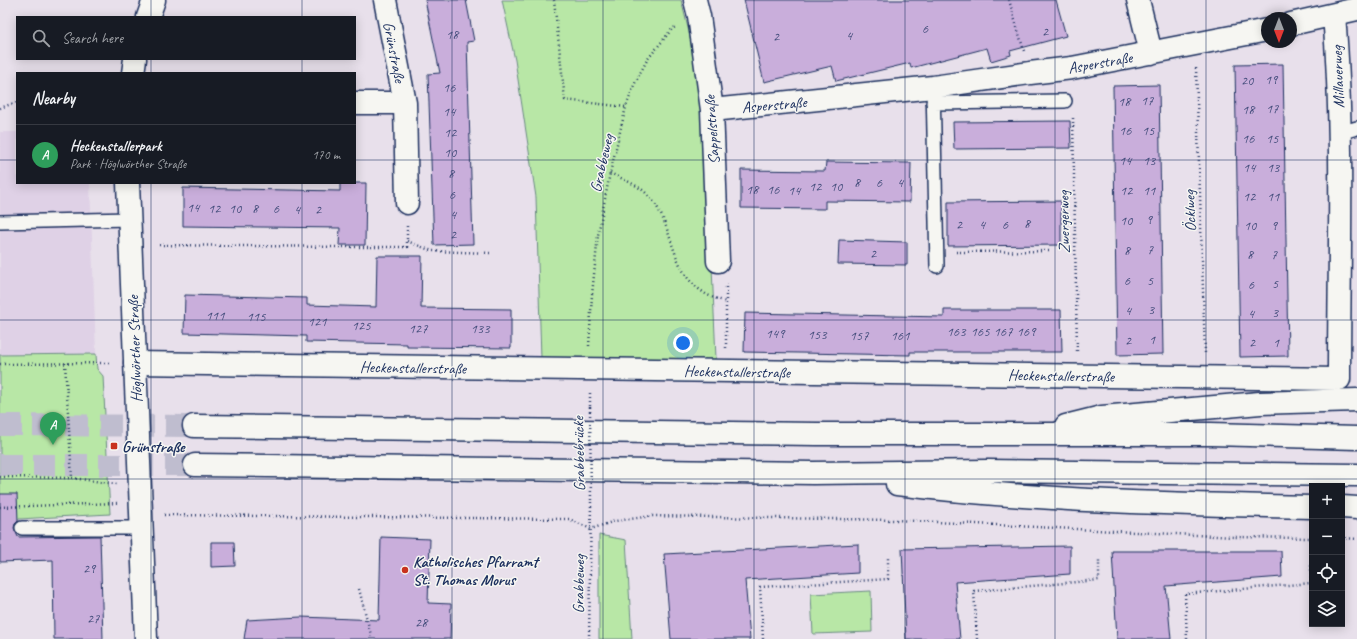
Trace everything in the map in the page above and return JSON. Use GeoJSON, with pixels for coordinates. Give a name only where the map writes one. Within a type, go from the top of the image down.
{"type":"FeatureCollection","features":[{"type":"Feature","properties":{"kind":"main road"},"geometry":{"type":"LineString","coordinates":[[148,16],[154,0]]}},
{"type":"Feature","properties":{"kind":"main road","name":"Grünstraße"},"geometry":{"type":"LineString","coordinates":[[385,0],[405,104],[407,203]]}},
{"type":"Feature","properties":{"kind":"main road"},"geometry":{"type":"LineString","coordinates":[[1138,0],[1151,53]]}},
{"type":"Feature","properties":{"kind":"main road","name":"Sappelstraße"},"geometry":{"type":"LineString","coordinates":[[697,8],[712,110],[718,261]]}},
{"type":"Feature","properties":{"kind":"main road"},"geometry":{"type":"LineString","coordinates":[[1297,23],[1357,9]]}},
{"type":"Feature","properties":{"kind":"main road","name":"Millauerweg"},"geometry":{"type":"LineString","coordinates":[[1334,15],[1336,48],[1348,131],[1340,379]]}},
{"type":"Feature","properties":{"kind":"main road","name":"Asperstraße"},"geometry":{"type":"LineString","coordinates":[[712,110],[933,95],[1030,73],[1072,68],[1261,31]]}},
{"type":"Feature","properties":{"kind":"main road"},"geometry":{"type":"LineString","coordinates":[[133,72],[135,60]]}},
{"type":"Feature","properties":{"kind":"main road","name":"Grünstraße"},"geometry":{"type":"LineString","coordinates":[[356,102],[405,104]]}},
{"type":"Feature","properties":{"kind":"main road","name":"Höglwörther Straße"},"geometry":{"type":"LineString","coordinates":[[128,184],[135,363],[148,519],[146,639]]}},
{"type":"Feature","properties":{"kind":"main road","name":"Heckenstallerstraße"},"geometry":{"type":"LineString","coordinates":[[135,363],[1340,379]]}},
{"type":"Feature","properties":{"kind":"main road"},"geometry":{"type":"LineString","coordinates":[[1031,435],[1102,417],[1260,402],[1357,400]]}},
{"type":"Feature","properties":{"kind":"main road"},"geometry":{"type":"LineString","coordinates":[[194,426],[568,432],[1031,435],[1211,434],[1357,438]]}},
{"type":"Feature","properties":{"kind":"main road"},"geometry":{"type":"LineString","coordinates":[[195,466],[813,473],[988,471],[1357,475]]}},
{"type":"Feature","properties":{"kind":"main road"},"geometry":{"type":"LineString","coordinates":[[813,473],[944,489],[1061,499],[1178,504],[1309,507]]}},
{"type":"Feature","properties":{"kind":"main road"},"geometry":{"type":"LineString","coordinates":[[1345,507],[1357,508]]}},
{"type":"Feature","properties":{"kind":"lane"},"geometry":{"type":"LineString","coordinates":[[937,266],[933,95],[1065,101]]}},
{"type":"Feature","properties":{"kind":"lane"},"geometry":{"type":"LineString","coordinates":[[0,222],[129,220]]}},
{"type":"Feature","properties":{"kind":"lane"},"geometry":{"type":"LineString","coordinates":[[22,528],[148,519]]}},
{"type":"Feature","properties":{"kind":"path"},"geometry":{"type":"LineString","coordinates":[[554,0],[565,100],[626,107]]}},
{"type":"Feature","properties":{"kind":"path"},"geometry":{"type":"LineString","coordinates":[[1009,0],[1030,73]]}},
{"type":"Feature","properties":{"kind":"path","name":"Grabbeweg"},"geometry":{"type":"LineString","coordinates":[[589,344],[598,235],[610,173],[626,107],[634,85],[647,60],[672,29],[697,8]]}},
{"type":"Feature","properties":{"kind":"path","name":"Öcklweg"},"geometry":{"type":"LineString","coordinates":[[1193,45],[1196,63],[1206,377]]}},
{"type":"Feature","properties":{"kind":"path"},"geometry":{"type":"LineString","coordinates":[[0,108],[16,102]]}},
{"type":"Feature","properties":{"kind":"path","name":"Zwergerweg"},"geometry":{"type":"LineString","coordinates":[[1073,116],[1078,376]]}},
{"type":"Feature","properties":{"kind":"path"},"geometry":{"type":"LineString","coordinates":[[610,173],[636,186],[647,194],[659,210],[679,264],[686,276],[703,293],[726,302]]}},
{"type":"Feature","properties":{"kind":"path"},"geometry":{"type":"LineString","coordinates":[[159,245],[407,247],[407,203]]}},
{"type":"Feature","properties":{"kind":"path"},"geometry":{"type":"LineString","coordinates":[[407,241],[432,251],[490,253]]}},
{"type":"Feature","properties":{"kind":"path"},"geometry":{"type":"LineString","coordinates":[[937,252],[1052,251]]}},
{"type":"Feature","properties":{"kind":"path"},"geometry":{"type":"LineString","coordinates":[[718,261],[725,261],[726,371]]}},
{"type":"Feature","properties":{"kind":"path"},"geometry":{"type":"LineString","coordinates":[[0,364],[112,363]]}},
{"type":"Feature","properties":{"kind":"path"},"geometry":{"type":"LineString","coordinates":[[65,364],[72,478]]}},
{"type":"Feature","properties":{"kind":"path","name":"Grabbebrücke"},"geometry":{"type":"LineString","coordinates":[[590,407],[591,529]]}},
{"type":"Feature","properties":{"kind":"path"},"geometry":{"type":"LineString","coordinates":[[0,477],[72,478],[117,484]]}},
{"type":"Feature","properties":{"kind":"path"},"geometry":{"type":"LineString","coordinates":[[0,507],[118,503]]}},
{"type":"Feature","properties":{"kind":"path"},"geometry":{"type":"LineString","coordinates":[[148,519],[569,519],[591,529],[615,521],[652,516],[896,520],[1235,538],[1309,538]]}},
{"type":"Feature","properties":{"kind":"path","name":"Grabbeweg"},"geometry":{"type":"LineString","coordinates":[[589,639],[591,529]]}},
{"type":"Feature","properties":{"kind":"path"},"geometry":{"type":"LineString","coordinates":[[1345,538],[1357,539]]}},
{"type":"Feature","properties":{"kind":"path"},"geometry":{"type":"LineString","coordinates":[[763,639],[760,587],[888,579],[888,557]]}},
{"type":"Feature","properties":{"kind":"path"},"geometry":{"type":"LineString","coordinates":[[977,639],[974,590],[1099,580],[1099,559]]}},
{"type":"Feature","properties":{"kind":"path"},"geometry":{"type":"LineString","coordinates":[[1188,639],[1185,594],[1309,583]]}},
{"type":"Feature","properties":{"kind":"path"},"geometry":{"type":"LineString","coordinates":[[359,589],[372,639]]}},
{"type":"Feature","properties":{"kind":"shaded area"},"geometry":{"type":"Polygon","coordinates":[[[0,132],[16,132],[16,184],[90,184],[96,354],[0,355],[0,132]]]}},
{"type":"Feature","properties":{"kind":"green space"},"geometry":{"type":"Polygon","coordinates":[[[502,0],[681,0],[689,32],[706,129],[716,359],[541,358],[536,197],[515,60],[502,0]]]}},
{"type":"Feature","properties":{"kind":"green space"},"geometry":{"type":"Polygon","coordinates":[[[96,354],[97,369],[103,376],[110,514],[0,520],[0,355],[96,354]]]}},
{"type":"Feature","properties":{"kind":"green space"},"geometry":{"type":"Polygon","coordinates":[[[599,535],[626,540],[632,639],[599,639],[599,535]]]}},
{"type":"Feature","properties":{"kind":"green space"},"geometry":{"type":"Polygon","coordinates":[[[871,591],[872,632],[813,634],[811,594],[871,591]]]}},
{"type":"Feature","properties":{"kind":"building"},"geometry":{"type":"Polygon","coordinates":[[[425,0],[466,0],[474,41],[467,42],[473,244],[434,245],[428,74],[440,73],[425,0]]]}},
{"type":"Feature","properties":{"kind":"building"},"geometry":{"type":"Polygon","coordinates":[[[744,0],[1056,0],[1066,36],[1010,51],[1011,55],[991,61],[987,48],[911,68],[910,63],[836,81],[832,66],[764,82],[744,0]]]}},
{"type":"Feature","properties":{"kind":"building"},"geometry":{"type":"Polygon","coordinates":[[[1283,64],[1288,356],[1240,357],[1235,65],[1283,64]]]}},
{"type":"Feature","properties":{"kind":"building"},"geometry":{"type":"Polygon","coordinates":[[[1159,85],[1163,354],[1117,355],[1113,86],[1159,85]]]}},
{"type":"Feature","properties":{"kind":"building"},"geometry":{"type":"Polygon","coordinates":[[[1070,121],[1071,148],[954,149],[953,122],[1070,121]]]}},
{"type":"Feature","properties":{"kind":"building"},"geometry":{"type":"Polygon","coordinates":[[[826,162],[911,163],[910,202],[825,201],[825,209],[741,208],[741,170],[825,171],[826,162]]]}},
{"type":"Feature","properties":{"kind":"building"},"geometry":{"type":"Polygon","coordinates":[[[366,183],[365,245],[339,245],[340,228],[183,226],[183,188],[340,191],[340,184],[366,183]]]}},
{"type":"Feature","properties":{"kind":"building"},"geometry":{"type":"Polygon","coordinates":[[[1061,201],[1061,245],[948,246],[948,202],[1061,201]]]}},
{"type":"Feature","properties":{"kind":"building"},"geometry":{"type":"Polygon","coordinates":[[[839,240],[907,242],[907,265],[838,264],[839,240]]]}},
{"type":"Feature","properties":{"kind":"building"},"geometry":{"type":"Polygon","coordinates":[[[377,256],[422,256],[421,308],[511,309],[511,348],[407,347],[407,344],[306,342],[306,336],[184,333],[185,295],[307,298],[307,305],[376,307],[377,256]]]}},
{"type":"Feature","properties":{"kind":"building"},"geometry":{"type":"Polygon","coordinates":[[[944,310],[1061,310],[1062,352],[910,352],[910,355],[744,352],[745,313],[944,317],[944,310]]]}},
{"type":"Feature","properties":{"kind":"building"},"geometry":{"type":"Polygon","coordinates":[[[0,494],[17,494],[18,521],[14,528],[18,537],[100,536],[103,639],[54,639],[53,560],[0,562],[0,494]]]}},
{"type":"Feature","properties":{"kind":"building"},"geometry":{"type":"Polygon","coordinates":[[[381,537],[430,539],[428,603],[451,604],[450,639],[244,639],[247,620],[301,617],[379,620],[381,537]]]}},
{"type":"Feature","properties":{"kind":"building"},"geometry":{"type":"Polygon","coordinates":[[[211,542],[234,542],[235,566],[211,567],[211,542]]]}},
{"type":"Feature","properties":{"kind":"building"},"geometry":{"type":"Polygon","coordinates":[[[858,544],[858,573],[745,580],[750,639],[671,639],[664,554],[858,544]]]}},
{"type":"Feature","properties":{"kind":"building"},"geometry":{"type":"Polygon","coordinates":[[[1070,546],[1070,574],[955,582],[960,639],[906,639],[902,549],[1070,546]]]}},
{"type":"Feature","properties":{"kind":"building"},"geometry":{"type":"Polygon","coordinates":[[[1112,551],[1281,551],[1282,577],[1166,586],[1171,639],[1117,639],[1112,551]]]}},
{"type":"Feature","properties":{"kind":"tunnel"},"geometry":{"type":"LineString","coordinates":[[0,425],[194,426]]}},
{"type":"Feature","properties":{"kind":"tunnel"},"geometry":{"type":"LineString","coordinates":[[0,465],[195,465]]}},
{"type":"Feature","properties":{"kind":"place","name":"Heckenstallerpark"},"geometry":{"type":"Point","coordinates":[53,445]}},
{"type":"Feature","properties":{"kind":"place","name":"Grünstraße"},"geometry":{"type":"Point","coordinates":[114,446]}},
{"type":"Feature","properties":{"kind":"place","name":"Katholisches Pfarramt St. Thomas Morus"},"geometry":{"type":"Point","coordinates":[405,570]}}]}
